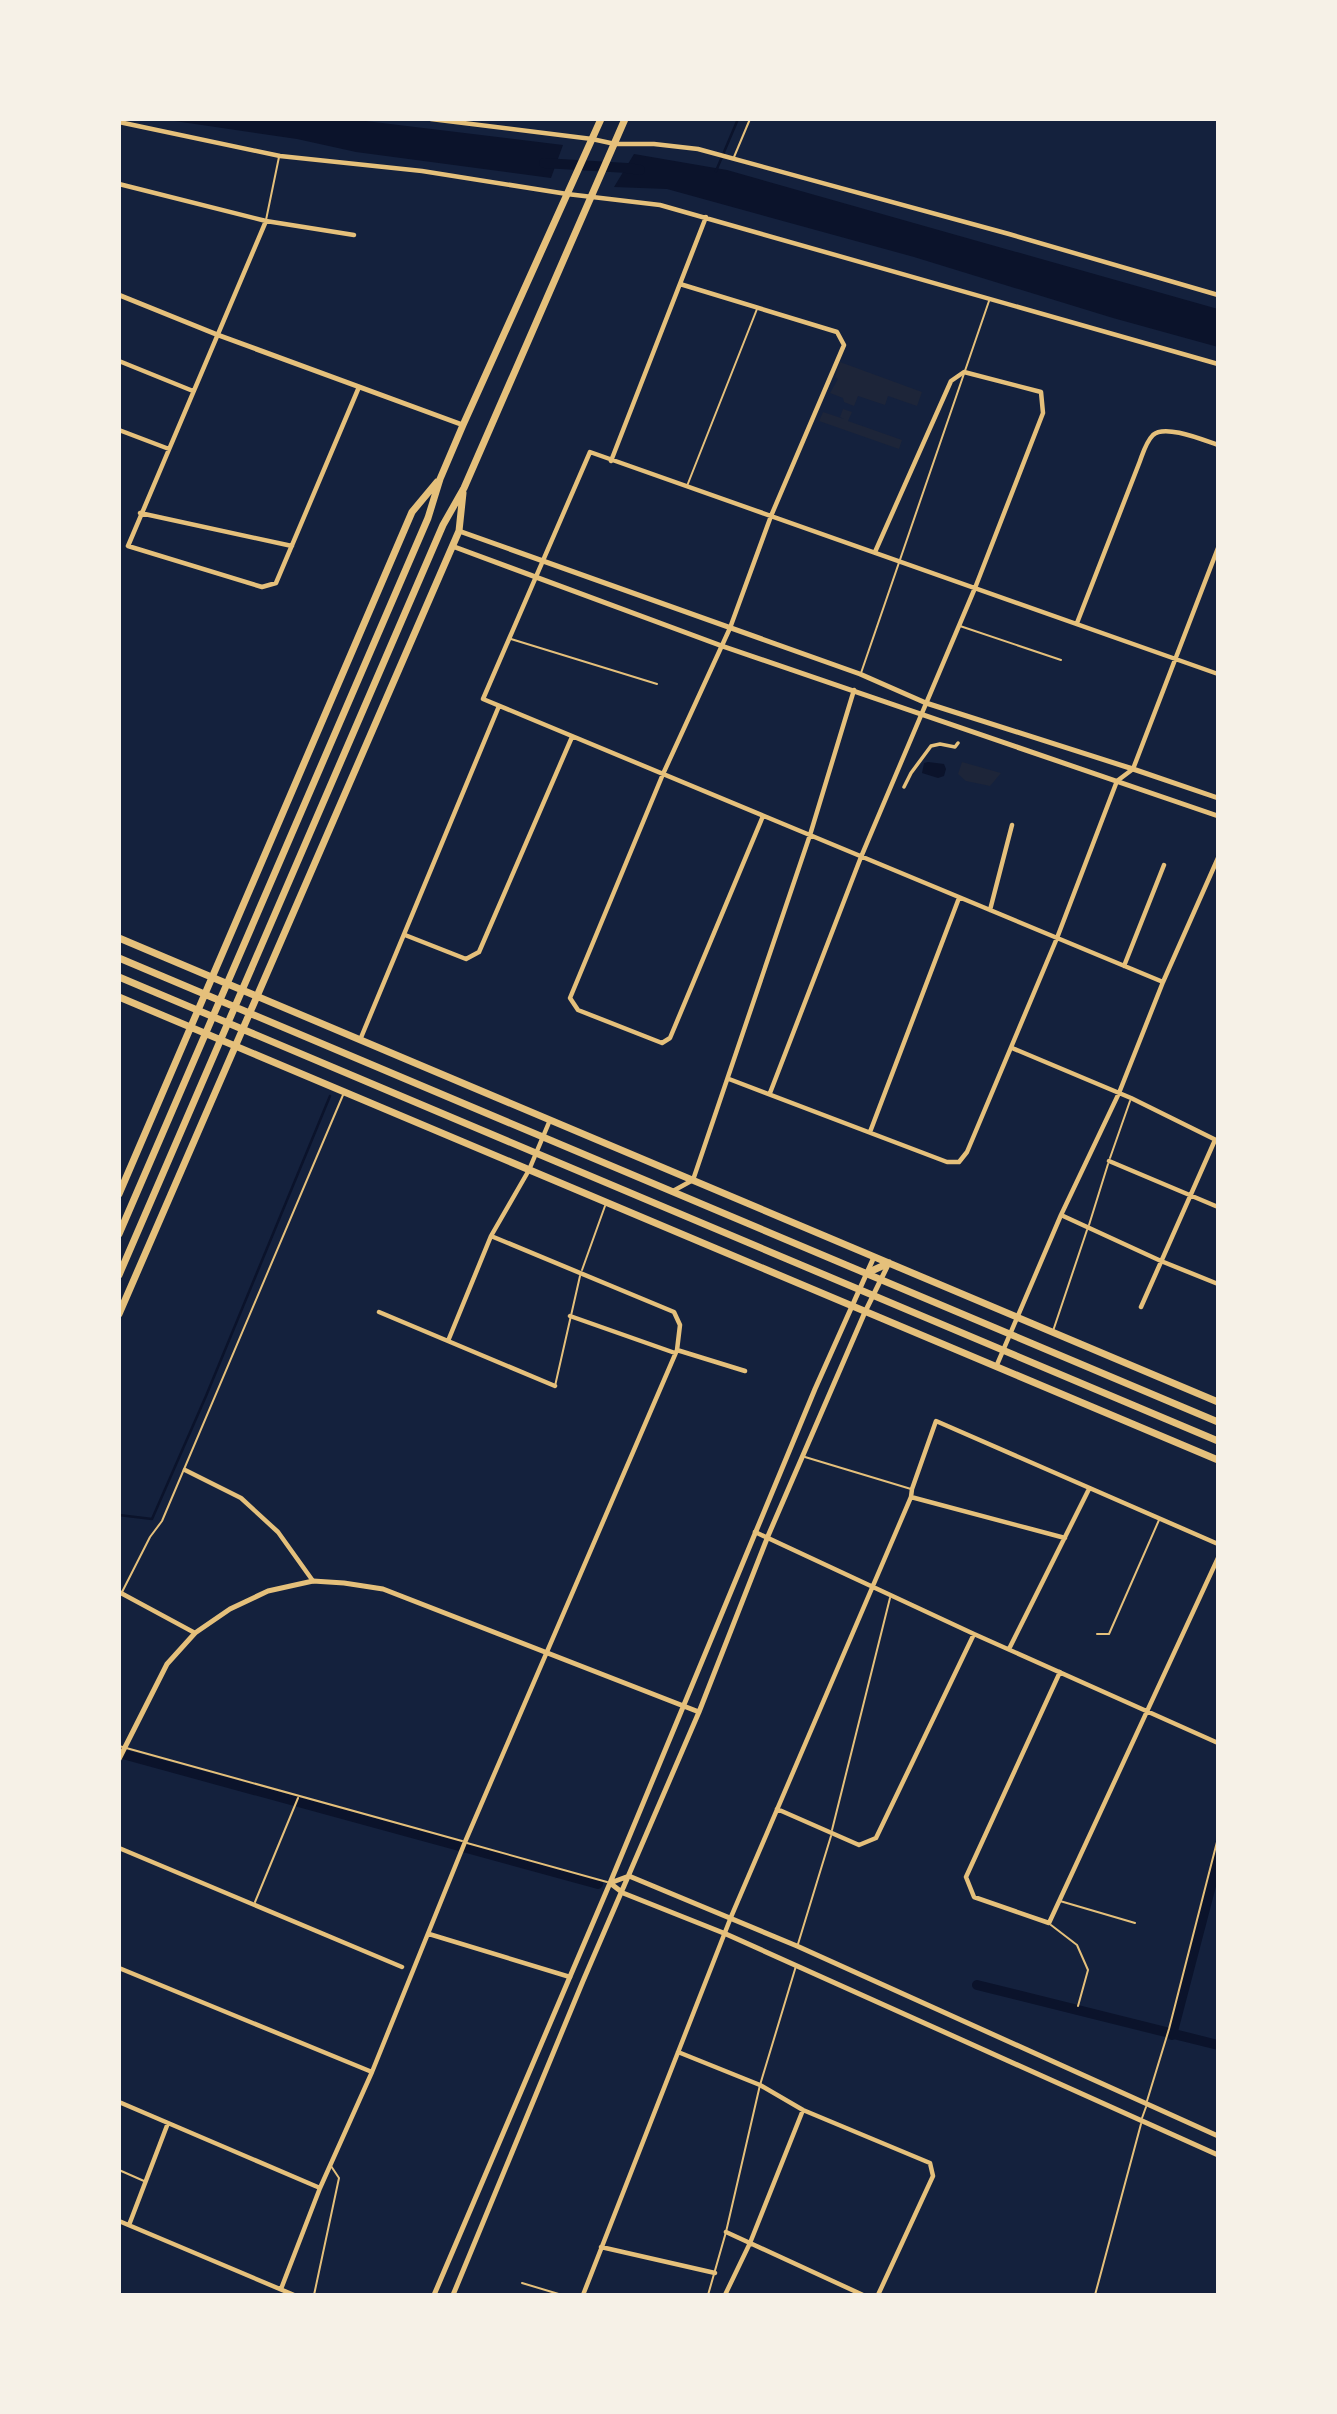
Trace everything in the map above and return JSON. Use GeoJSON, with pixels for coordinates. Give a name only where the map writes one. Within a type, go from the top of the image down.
{"type":"FeatureCollection","features":[{"type":"Feature","properties":{"kind":"main road"},"geometry":{"type":"LineString","coordinates":[[119,1234],[428,519],[440,479],[463,425],[601,119]]}},
{"type":"Feature","properties":{"kind":"main road"},"geometry":{"type":"LineString","coordinates":[[119,1275],[417,584],[443,525],[464,488],[625,119]]}},
{"type":"Feature","properties":{"kind":"main road"},"geometry":{"type":"LineString","coordinates":[[119,1194],[412,512],[440,479]]}},
{"type":"Feature","properties":{"kind":"main road"},"geometry":{"type":"LineString","coordinates":[[119,1314],[459,531],[464,488]]}},
{"type":"Feature","properties":{"kind":"main road"},"geometry":{"type":"LineString","coordinates":[[119,938],[1218,1402]]}},
{"type":"Feature","properties":{"kind":"main road"},"geometry":{"type":"LineString","coordinates":[[119,958],[1218,1422]]}},
{"type":"Feature","properties":{"kind":"main road"},"geometry":{"type":"LineString","coordinates":[[119,977],[197,1010],[246,1026],[536,1153],[1218,1441]]}},
{"type":"Feature","properties":{"kind":"main road"},"geometry":{"type":"LineString","coordinates":[[204,994],[258,997]]}},
{"type":"Feature","properties":{"kind":"main road"},"geometry":{"type":"LineString","coordinates":[[119,997],[1218,1461]]}},
{"type":"Feature","properties":{"kind":"main road"},"geometry":{"type":"LineString","coordinates":[[197,1010],[237,1047]]}},
{"type":"Feature","properties":{"kind":"main road"},"geometry":{"type":"LineString","coordinates":[[867,1273],[889,1263]]}},
{"type":"Feature","properties":{"kind":"street"},"geometry":{"type":"LineString","coordinates":[[430,119],[615,144],[654,144],[698,149],[1218,295]]}},
{"type":"Feature","properties":{"kind":"street"},"geometry":{"type":"LineString","coordinates":[[119,122],[280,156],[422,171],[567,194],[660,205],[1218,364]]}},
{"type":"Feature","properties":{"kind":"street"},"geometry":{"type":"LineString","coordinates":[[119,184],[266,221],[354,235]]}},
{"type":"Feature","properties":{"kind":"street"},"geometry":{"type":"LineString","coordinates":[[611,461],[706,217]]}},
{"type":"Feature","properties":{"kind":"street"},"geometry":{"type":"LineString","coordinates":[[266,221],[128,546],[262,587],[276,583],[359,387]]}},
{"type":"Feature","properties":{"kind":"street"},"geometry":{"type":"LineString","coordinates":[[680,284],[837,332],[844,345],[771,516],[730,628],[663,774],[570,998],[578,1010],[662,1043],[670,1038],[763,816]]}},
{"type":"Feature","properties":{"kind":"street"},"geometry":{"type":"LineString","coordinates":[[119,295],[218,335],[463,425]]}},
{"type":"Feature","properties":{"kind":"street"},"geometry":{"type":"LineString","coordinates":[[119,361],[193,391]]}},
{"type":"Feature","properties":{"kind":"street"},"geometry":{"type":"LineString","coordinates":[[770,1093],[861,857],[975,588],[1043,413],[1041,392],[964,372],[951,381],[875,552]]}},
{"type":"Feature","properties":{"kind":"street"},"geometry":{"type":"LineString","coordinates":[[119,430],[169,449]]}},
{"type":"Feature","properties":{"kind":"street"},"geometry":{"type":"LineString","coordinates":[[1077,623],[1140,461],[1153,435],[1168,430],[1218,444]]}},
{"type":"Feature","properties":{"kind":"street"},"geometry":{"type":"LineString","coordinates":[[1163,982],[483,699],[590,452],[1218,674]]}},
{"type":"Feature","properties":{"kind":"street"},"geometry":{"type":"LineString","coordinates":[[140,513],[292,545]]}},
{"type":"Feature","properties":{"kind":"street"},"geometry":{"type":"LineString","coordinates":[[459,531],[860,674],[926,704],[1218,798]]}},
{"type":"Feature","properties":{"kind":"street"},"geometry":{"type":"LineString","coordinates":[[452,546],[722,646],[1218,816]]}},
{"type":"Feature","properties":{"kind":"street"},"geometry":{"type":"LineString","coordinates":[[729,1079],[947,1162],[960,1161],[967,1152],[1012,1048],[1117,781],[1133,769],[1218,548]]}},
{"type":"Feature","properties":{"kind":"street"},"geometry":{"type":"LineString","coordinates":[[672,1191],[693,1180],[810,835],[854,690]]}},
{"type":"Feature","properties":{"kind":"street"},"geometry":{"type":"LineString","coordinates":[[360,1040],[499,706]]}},
{"type":"Feature","properties":{"kind":"street"},"geometry":{"type":"LineString","coordinates":[[405,935],[466,959],[478,952],[572,737]]}},
{"type":"Feature","properties":{"kind":"street"},"geometry":{"type":"LineString","coordinates":[[904,787],[931,746],[940,744],[955,747],[958,743]]}},
{"type":"Feature","properties":{"kind":"street"},"geometry":{"type":"LineString","coordinates":[[990,910],[1012,825]]}},
{"type":"Feature","properties":{"kind":"street"},"geometry":{"type":"LineString","coordinates":[[996,1368],[1061,1215],[1119,1093],[1163,982],[1218,858]]}},
{"type":"Feature","properties":{"kind":"street"},"geometry":{"type":"LineString","coordinates":[[1124,966],[1164,865]]}},
{"type":"Feature","properties":{"kind":"street"},"geometry":{"type":"LineString","coordinates":[[870,1132],[959,898]]}},
{"type":"Feature","properties":{"kind":"street"},"geometry":{"type":"LineString","coordinates":[[1012,1048],[1131,1098],[1216,1141],[1141,1307]]}},
{"type":"Feature","properties":{"kind":"street"},"geometry":{"type":"LineString","coordinates":[[448,1341],[491,1236],[529,1170],[550,1119]]}},
{"type":"Feature","properties":{"kind":"street"},"geometry":{"type":"LineString","coordinates":[[1109,1161],[1218,1207]]}},
{"type":"Feature","properties":{"kind":"street"},"geometry":{"type":"LineString","coordinates":[[1061,1215],[1218,1284]]}},
{"type":"Feature","properties":{"kind":"street"},"geometry":{"type":"LineString","coordinates":[[281,2290],[320,2188],[372,2073],[465,1842],[676,1351],[680,1325],[674,1312],[491,1236]]}},
{"type":"Feature","properties":{"kind":"street"},"geometry":{"type":"LineString","coordinates":[[434,2295],[610,1883],[815,1389],[874,1257]]}},
{"type":"Feature","properties":{"kind":"street"},"geometry":{"type":"LineString","coordinates":[[453,2295],[583,1980],[699,1713],[768,1536],[889,1263]]}},
{"type":"Feature","properties":{"kind":"street"},"geometry":{"type":"LineString","coordinates":[[379,1312],[555,1386]]}},
{"type":"Feature","properties":{"kind":"street"},"geometry":{"type":"LineString","coordinates":[[570,1316],[745,1371]]}},
{"type":"Feature","properties":{"kind":"street"},"geometry":{"type":"LineString","coordinates":[[583,2295],[731,1917],[911,1497],[936,1421],[1218,1544]]}},
{"type":"Feature","properties":{"kind":"street"},"geometry":{"type":"LineString","coordinates":[[185,1470],[241,1498],[278,1532],[313,1581]]}},
{"type":"Feature","properties":{"kind":"street"},"geometry":{"type":"LineString","coordinates":[[1009,1649],[1090,1489]]}},
{"type":"Feature","properties":{"kind":"street"},"geometry":{"type":"LineString","coordinates":[[911,1497],[1065,1538]]}},
{"type":"Feature","properties":{"kind":"street"},"geometry":{"type":"LineString","coordinates":[[755,1531],[974,1634],[1218,1742]]}},
{"type":"Feature","properties":{"kind":"street"},"geometry":{"type":"LineString","coordinates":[[1060,1672],[966,1877],[974,1897],[1049,1923],[1218,1558]]}},
{"type":"Feature","properties":{"kind":"street"},"geometry":{"type":"LineString","coordinates":[[119,1759],[122,1746],[167,1664],[195,1633],[230,1609],[268,1591],[313,1581],[383,1589],[699,1713]]}},
{"type":"Feature","properties":{"kind":"street"},"geometry":{"type":"LineString","coordinates":[[120,1594],[195,1633]]}},
{"type":"Feature","properties":{"kind":"street"},"geometry":{"type":"LineString","coordinates":[[777,1809],[859,1845],[876,1838],[974,1634]]}},
{"type":"Feature","properties":{"kind":"street"},"geometry":{"type":"LineString","coordinates":[[119,1848],[401,1967]]}},
{"type":"Feature","properties":{"kind":"street"},"geometry":{"type":"LineString","coordinates":[[610,1883],[629,1876],[731,1917],[1218,2136]]}},
{"type":"Feature","properties":{"kind":"street"},"geometry":{"type":"LineString","coordinates":[[610,1883],[623,1893],[726,1934],[1218,2155]]}},
{"type":"Feature","properties":{"kind":"street"},"geometry":{"type":"LineString","coordinates":[[429,1934],[570,1977]]}},
{"type":"Feature","properties":{"kind":"street"},"geometry":{"type":"LineString","coordinates":[[119,1968],[372,2073]]}},
{"type":"Feature","properties":{"kind":"street"},"geometry":{"type":"LineString","coordinates":[[678,2052],[760,2085],[803,2110],[930,2163],[933,2176],[878,2295]]}},
{"type":"Feature","properties":{"kind":"street"},"geometry":{"type":"LineString","coordinates":[[119,2102],[320,2188]]}},
{"type":"Feature","properties":{"kind":"street"},"geometry":{"type":"LineString","coordinates":[[725,2295],[750,2243],[803,2110]]}},
{"type":"Feature","properties":{"kind":"street"},"geometry":{"type":"LineString","coordinates":[[128,2225],[169,2123]]}},
{"type":"Feature","properties":{"kind":"street"},"geometry":{"type":"LineString","coordinates":[[119,2221],[294,2295]]}},
{"type":"Feature","properties":{"kind":"street"},"geometry":{"type":"LineString","coordinates":[[726,2232],[863,2295]]}},
{"type":"Feature","properties":{"kind":"street"},"geometry":{"type":"LineString","coordinates":[[601,2247],[715,2273]]}},
{"type":"Feature","properties":{"kind":"lane"},"geometry":{"type":"LineString","coordinates":[[734,158],[750,119]]}},
{"type":"Feature","properties":{"kind":"lane"},"geometry":{"type":"LineString","coordinates":[[266,221],[280,156]]}},
{"type":"Feature","properties":{"kind":"lane"},"geometry":{"type":"LineString","coordinates":[[860,674],[989,300]]}},
{"type":"Feature","properties":{"kind":"lane"},"geometry":{"type":"LineString","coordinates":[[687,487],[757,308]]}},
{"type":"Feature","properties":{"kind":"lane"},"geometry":{"type":"LineString","coordinates":[[959,626],[1060,660]]}},
{"type":"Feature","properties":{"kind":"lane"},"geometry":{"type":"LineString","coordinates":[[509,638],[657,684]]}},
{"type":"Feature","properties":{"kind":"lane"},"geometry":{"type":"LineString","coordinates":[[120,1594],[150,1537],[162,1521],[185,1470],[344,1092]]}},
{"type":"Feature","properties":{"kind":"lane"},"geometry":{"type":"LineString","coordinates":[[1053,1332],[1131,1098]]}},
{"type":"Feature","properties":{"kind":"lane"},"geometry":{"type":"LineString","coordinates":[[555,1386],[580,1273],[606,1202]]}},
{"type":"Feature","properties":{"kind":"lane"},"geometry":{"type":"LineString","coordinates":[[803,1457],[912,1489]]}},
{"type":"Feature","properties":{"kind":"lane"},"geometry":{"type":"LineString","coordinates":[[1097,1634],[1109,1634],[1160,1519]]}},
{"type":"Feature","properties":{"kind":"lane"},"geometry":{"type":"LineString","coordinates":[[797,1946],[831,1834],[891,1594]]}},
{"type":"Feature","properties":{"kind":"lane"},"geometry":{"type":"LineString","coordinates":[[122,1746],[610,1883]]}},
{"type":"Feature","properties":{"kind":"lane"},"geometry":{"type":"LineString","coordinates":[[254,1904],[299,1797]]}},
{"type":"Feature","properties":{"kind":"lane"},"geometry":{"type":"LineString","coordinates":[[1095,2295],[1218,1838]]}},
{"type":"Feature","properties":{"kind":"lane"},"geometry":{"type":"LineString","coordinates":[[1060,1901],[1135,1923]]}},
{"type":"Feature","properties":{"kind":"lane"},"geometry":{"type":"LineString","coordinates":[[1049,1923],[1077,1945],[1088,1970],[1078,2006]]}},
{"type":"Feature","properties":{"kind":"lane"},"geometry":{"type":"LineString","coordinates":[[708,2295],[726,2232],[760,2085],[796,1965]]}},
{"type":"Feature","properties":{"kind":"lane"},"geometry":{"type":"LineString","coordinates":[[314,2295],[339,2178],[330,2165]]}},
{"type":"Feature","properties":{"kind":"lane"},"geometry":{"type":"LineString","coordinates":[[119,2170],[145,2182]]}},
{"type":"Feature","properties":{"kind":"lane"},"geometry":{"type":"LineString","coordinates":[[522,2283],[562,2295]]}},
{"type":"Feature","properties":{"kind":"shaded area"},"geometry":{"type":"Polygon","coordinates":[[[161,119],[349,119],[563,145],[551,178],[356,152],[297,139],[161,119]]]}},
{"type":"Feature","properties":{"kind":"shaded area"},"geometry":{"type":"Polygon","coordinates":[[[634,154],[727,170],[1218,309],[1218,347],[914,257],[667,189],[614,187],[634,154]]]}},
{"type":"Feature","properties":{"kind":"shaded area"},"geometry":{"type":"Polygon","coordinates":[[[840,362],[922,392],[917,406],[888,396],[885,405],[858,396],[854,406],[844,402],[843,398],[830,393],[838,379],[835,377],[840,362]]]}},
{"type":"Feature","properties":{"kind":"shaded area"},"geometry":{"type":"Polygon","coordinates":[[[843,409],[852,412],[848,421],[902,440],[899,449],[819,421],[823,412],[844,419],[840,417],[843,409]]]}},
{"type":"Feature","properties":{"kind":"shaded area"},"geometry":{"type":"Polygon","coordinates":[[[962,762],[1001,773],[990,786],[966,781],[958,774],[962,762]]]}},
{"type":"Feature","properties":{"kind":"shaded area"},"geometry":{"type":"Polygon","coordinates":[[[924,763],[944,764],[944,776],[938,778],[922,773],[924,763]]]}},
{"type":"Feature","properties":{"kind":"waterway"},"geometry":{"type":"LineString","coordinates":[[716,171],[738,119]]}},
{"type":"Feature","properties":{"kind":"waterway"},"geometry":{"type":"LineString","coordinates":[[544,163],[640,170]]}},
{"type":"Feature","properties":{"kind":"waterway"},"geometry":{"type":"LineString","coordinates":[[119,1515],[152,1519],[330,1096]]}},
{"type":"Feature","properties":{"kind":"waterway"},"geometry":{"type":"LineString","coordinates":[[119,1753],[598,1884]]}},
{"type":"Feature","properties":{"kind":"waterway"},"geometry":{"type":"LineString","coordinates":[[1172,2035],[1218,1859]]}},
{"type":"Feature","properties":{"kind":"waterway"},"geometry":{"type":"LineString","coordinates":[[977,1985],[1218,2045]]}}]}
